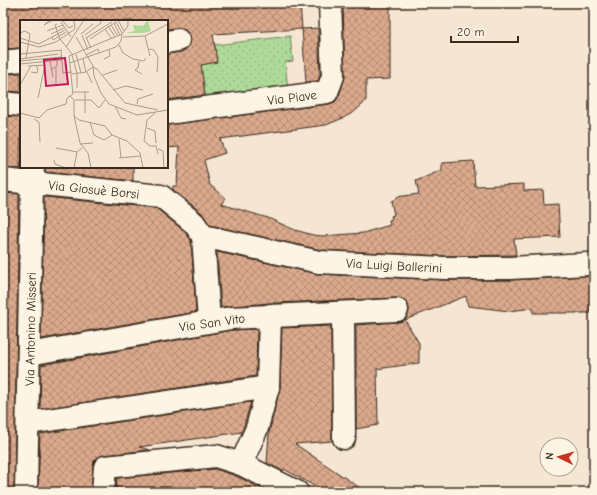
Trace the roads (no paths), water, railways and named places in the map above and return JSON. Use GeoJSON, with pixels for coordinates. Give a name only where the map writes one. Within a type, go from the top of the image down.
{"type":"FeatureCollection","features":[{"type":"Feature","properties":{"kind":"street","name":"Via Piave"},"geometry":{"type":"LineString","coordinates":[[168,112],[327,92],[333,76],[330,3]]}},
{"type":"Feature","properties":{"kind":"street"},"geometry":{"type":"LineString","coordinates":[[3,62],[20,60]]}},
{"type":"Feature","properties":{"kind":"street"},"geometry":{"type":"LineString","coordinates":[[3,103],[20,105]]}},
{"type":"Feature","properties":{"kind":"street","name":"Via Giosuè Borsi"},"geometry":{"type":"LineString","coordinates":[[3,180],[33,175],[160,196],[194,224],[202,236]]}},
{"type":"Feature","properties":{"kind":"street","name":"Via Antonino Misseri"},"geometry":{"type":"LineString","coordinates":[[26,492],[33,175]]}},
{"type":"Feature","properties":{"kind":"street"},"geometry":{"type":"LineString","coordinates":[[202,236],[209,321]]}},
{"type":"Feature","properties":{"kind":"street","name":"Via Luigi Ballerini"},"geometry":{"type":"LineString","coordinates":[[202,236],[319,262],[473,268],[510,268],[588,264]]}},
{"type":"Feature","properties":{"kind":"street","name":"Via San Vito"},"geometry":{"type":"LineString","coordinates":[[29,354],[231,318],[270,315],[343,314],[397,310]]}},
{"type":"Feature","properties":{"kind":"street"},"geometry":{"type":"LineString","coordinates":[[343,314],[344,438]]}},
{"type":"Feature","properties":{"kind":"street"},"geometry":{"type":"LineString","coordinates":[[242,464],[257,428],[268,387],[270,315]]}},
{"type":"Feature","properties":{"kind":"street"},"geometry":{"type":"LineString","coordinates":[[28,424],[268,387]]}},
{"type":"Feature","properties":{"kind":"street"},"geometry":{"type":"LineString","coordinates":[[103,492],[105,467],[216,456],[242,464],[297,492]]}}]}
